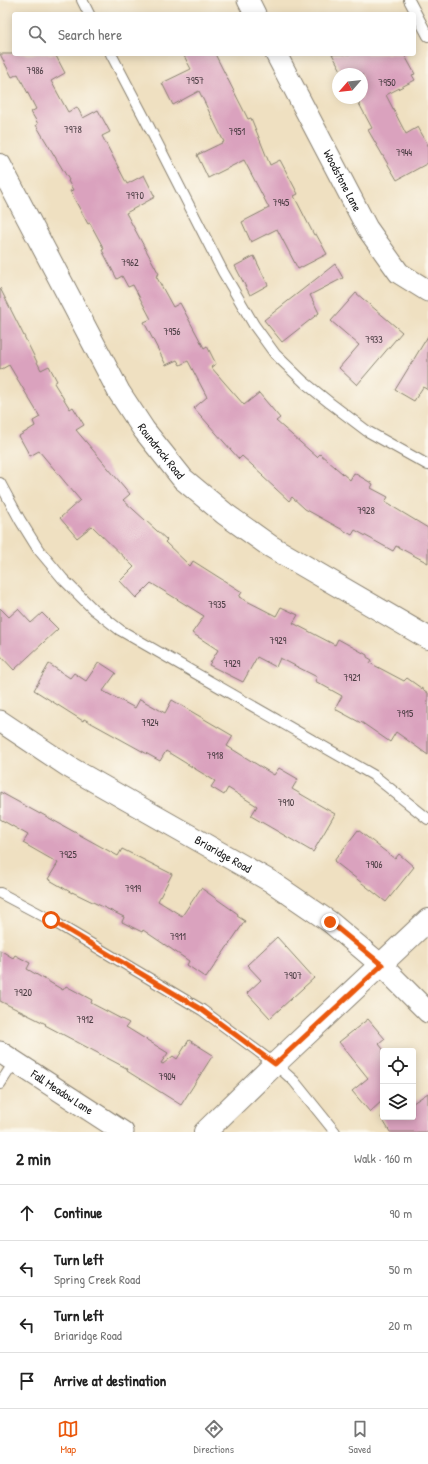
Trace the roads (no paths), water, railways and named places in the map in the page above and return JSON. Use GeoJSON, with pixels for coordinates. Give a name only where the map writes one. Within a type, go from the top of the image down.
{"type":"FeatureCollection","features":[{"type":"Feature","properties":{"kind":"street"},"geometry":{"type":"LineString","coordinates":[[248,0],[254,12]]}},
{"type":"Feature","properties":{"kind":"street","name":"Woodstone Lane"},"geometry":{"type":"LineString","coordinates":[[277,56],[367,228],[399,273],[428,291]]}},
{"type":"Feature","properties":{"kind":"street","name":"Roundrock Road"},"geometry":{"type":"LineString","coordinates":[[0,165],[119,392],[144,430],[184,480],[225,514],[270,546],[428,638]]}},
{"type":"Feature","properties":{"kind":"street","name":"Briaridge Road"},"geometry":{"type":"LineString","coordinates":[[0,721],[69,767],[270,881],[330,922],[382,965],[428,1012]]}},
{"type":"Feature","properties":{"kind":"street"},"geometry":{"type":"LineString","coordinates":[[205,1132],[428,920]]}},
{"type":"Feature","properties":{"kind":"street","name":"Fall Meadow Lane"},"geometry":{"type":"LineString","coordinates":[[7,1057],[123,1132]]}},
{"type":"Feature","properties":{"kind":"lane"},"geometry":{"type":"LineString","coordinates":[[82,0],[88,12]]}},
{"type":"Feature","properties":{"kind":"lane"},"geometry":{"type":"LineString","coordinates":[[409,0],[415,12]]}},
{"type":"Feature","properties":{"kind":"lane"},"geometry":{"type":"LineString","coordinates":[[416,13],[428,36]]}},
{"type":"Feature","properties":{"kind":"lane"},"geometry":{"type":"LineString","coordinates":[[112,56],[223,272],[254,325],[274,354],[330,404],[361,426],[428,465]]}},
{"type":"Feature","properties":{"kind":"lane"},"geometry":{"type":"LineString","coordinates":[[0,483],[38,549],[63,579],[93,609],[120,630],[372,776],[428,819]]}},
{"type":"Feature","properties":{"kind":"lane"},"geometry":{"type":"LineString","coordinates":[[0,893],[51,920],[202,1010],[275,1064],[294,1081],[335,1132]]}},
{"type":"Feature","properties":{"kind":"lane"},"geometry":{"type":"LineString","coordinates":[[0,1084],[7,1057]]}}]}
